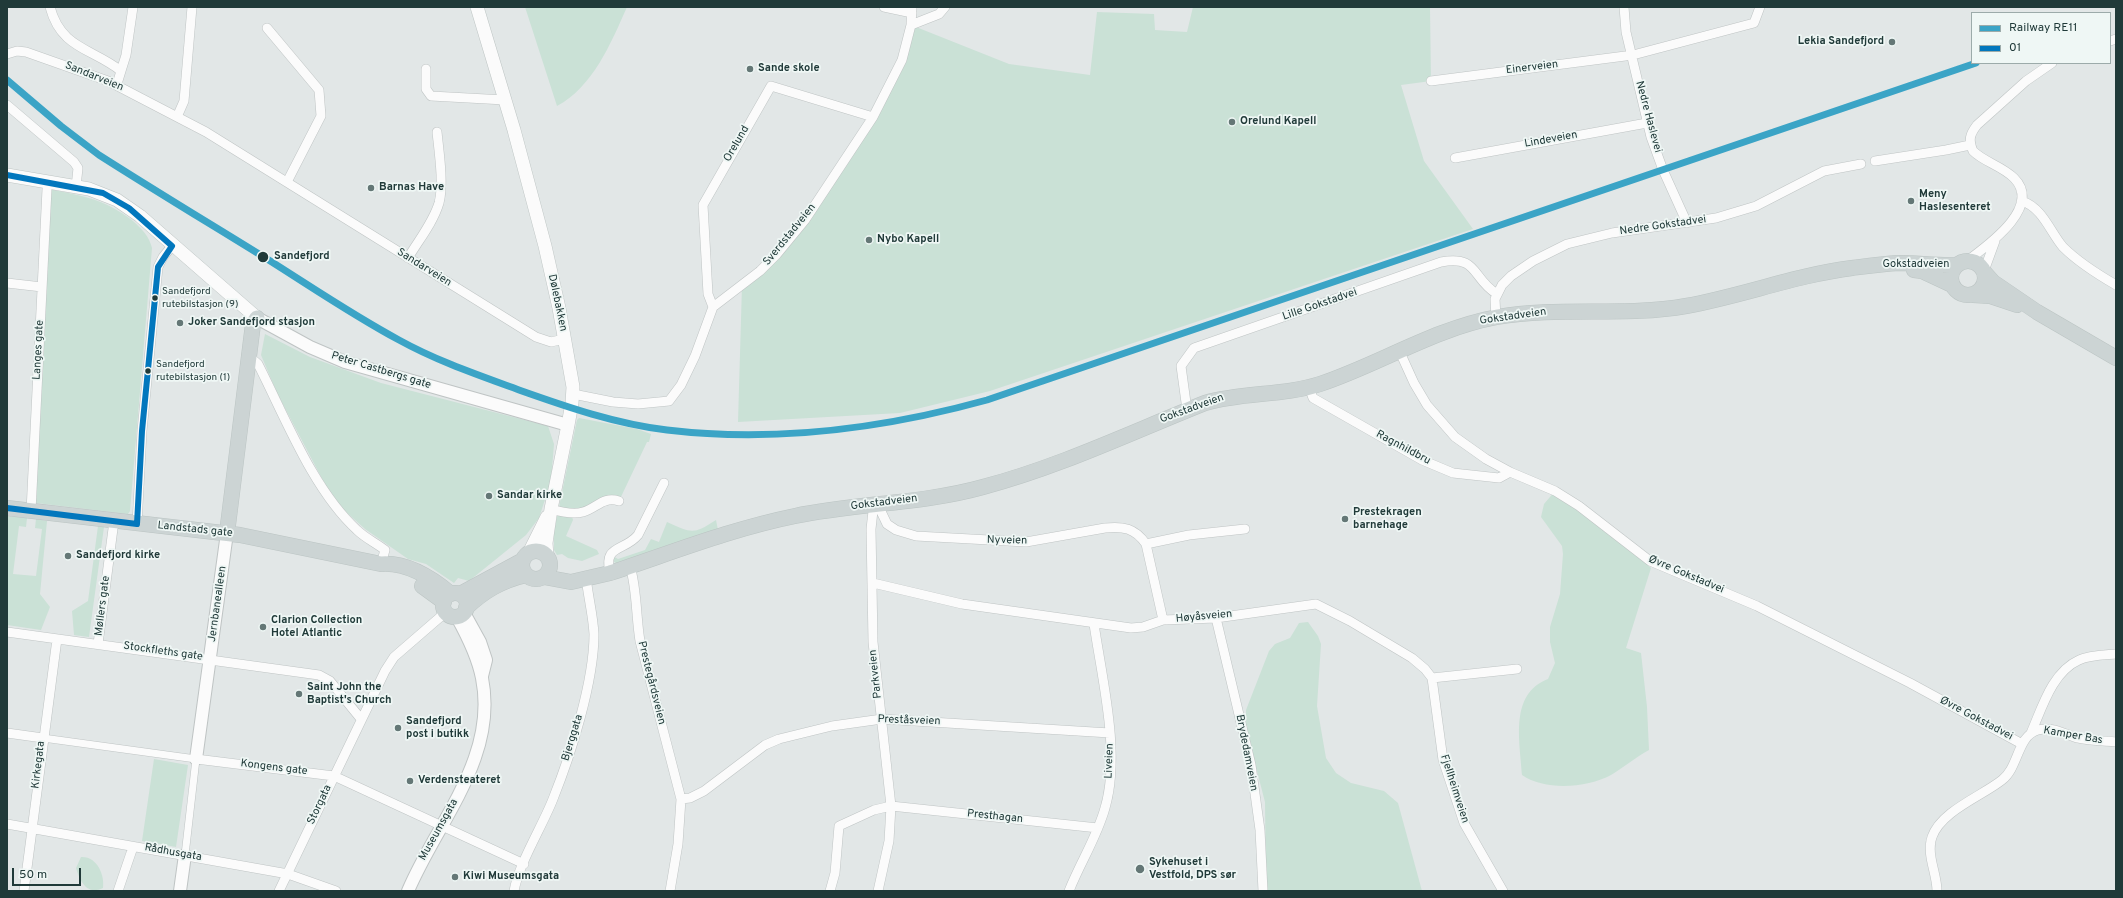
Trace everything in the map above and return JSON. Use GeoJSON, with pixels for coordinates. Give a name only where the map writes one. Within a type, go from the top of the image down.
{"type":"FeatureCollection","features":[{"type":"Feature","properties":{"kind":"main road","name":"Dølebakken"},"geometry":{"type":"LineString","coordinates":[[476,7],[505,100],[545,246],[564,339],[573,394],[551,509],[546,543],[547,566]]}},
{"type":"Feature","properties":{"kind":"main road","name":"Peter Castbergs gate"},"geometry":{"type":"LineString","coordinates":[[7,175],[103,193],[117,200],[140,216],[172,246],[258,318]]}},
{"type":"Feature","properties":{"kind":"main road","name":"Gokstadveien"},"geometry":{"type":"LineString","coordinates":[[526,556],[536,551],[547,566],[586,577],[610,573],[764,522],[828,510],[957,493],[1007,480],[1187,410],[1232,396],[1309,387],[1342,376],[1399,350],[1452,329],[1496,318],[1564,311],[1642,310],[1679,307],[1714,300],[1793,279],[1851,268],[1900,263],[1962,263]]}},
{"type":"Feature","properties":{"kind":"main road"},"geometry":{"type":"LineString","coordinates":[[2037,312],[1990,296],[1963,295],[1952,285],[1951,274],[1962,263],[1977,263],[1993,282],[2037,312],[2116,358]]}},
{"type":"Feature","properties":{"kind":"main road","name":"Gokstadveien"},"geometry":{"type":"LineString","coordinates":[[1851,268],[1900,268],[1922,271],[1952,285]]}},
{"type":"Feature","properties":{"kind":"main road"},"geometry":{"type":"LineString","coordinates":[[1973,295],[1982,289],[1984,285],[1984,272]]}},
{"type":"Feature","properties":{"kind":"main road","name":"Jernbanealleen"},"geometry":{"type":"LineString","coordinates":[[227,533],[254,361],[253,324],[258,318]]}},
{"type":"Feature","properties":{"kind":"main road","name":"Landstads gate"},"geometry":{"type":"LineString","coordinates":[[7,508],[137,524],[227,533],[383,557],[389,571],[411,579],[456,606]]}},
{"type":"Feature","properties":{"kind":"main road","name":"Dølebakken"},"geometry":{"type":"LineString","coordinates":[[526,556],[551,509]]}},
{"type":"Feature","properties":{"kind":"main road"},"geometry":{"type":"LineString","coordinates":[[456,606],[479,597],[495,585],[510,578],[526,575],[522,568],[526,556]]}},
{"type":"Feature","properties":{"kind":"main road"},"geometry":{"type":"LineString","coordinates":[[456,606],[526,556]]}},
{"type":"Feature","properties":{"kind":"main road","name":"Gokstadveien"},"geometry":{"type":"LineString","coordinates":[[526,575],[534,580],[547,566]]}},
{"type":"Feature","properties":{"kind":"street"},"geometry":{"type":"LineString","coordinates":[[50,7],[57,26],[69,41],[121,71]]}},
{"type":"Feature","properties":{"kind":"street"},"geometry":{"type":"LineString","coordinates":[[117,84],[126,55],[132,7]]}},
{"type":"Feature","properties":{"kind":"street"},"geometry":{"type":"LineString","coordinates":[[177,117],[184,101],[192,7]]}},
{"type":"Feature","properties":{"kind":"street"},"geometry":{"type":"LineString","coordinates":[[884,7],[912,10]]}},
{"type":"Feature","properties":{"kind":"street"},"geometry":{"type":"LineString","coordinates":[[912,25],[939,14],[945,7]]}},
{"type":"Feature","properties":{"kind":"street","name":"Nedre Haslevei"},"geometry":{"type":"LineString","coordinates":[[1624,7],[1626,32],[1633,54],[1647,123],[1663,170],[1687,223]]}},
{"type":"Feature","properties":{"kind":"street","name":"Einerveien"},"geometry":{"type":"LineString","coordinates":[[1431,81],[1633,54],[1754,23],[1760,7]]}},
{"type":"Feature","properties":{"kind":"street","name":"Sverdstadveien"},"geometry":{"type":"LineString","coordinates":[[713,307],[760,271],[777,254],[805,220],[873,117],[902,60],[912,25],[912,10]]}},
{"type":"Feature","properties":{"kind":"street"},"geometry":{"type":"LineString","coordinates":[[267,28],[319,90],[321,116],[287,182]]}},
{"type":"Feature","properties":{"kind":"street","name":"Sandarveien"},"geometry":{"type":"LineString","coordinates":[[7,54],[17,51],[26,52],[117,84],[206,132],[536,337],[551,342],[564,339]]}},
{"type":"Feature","properties":{"kind":"street"},"geometry":{"type":"LineString","coordinates":[[1962,263],[1995,240],[2018,213],[2022,202],[2021,189],[2014,178],[2005,170],[1977,155],[1970,145],[1971,133],[1977,125],[2026,81],[2051,64]]}},
{"type":"Feature","properties":{"kind":"street"},"geometry":{"type":"LineString","coordinates":[[426,69],[426,89],[431,96],[505,100]]}},
{"type":"Feature","properties":{"kind":"street","name":"Orelund"},"geometry":{"type":"LineString","coordinates":[[713,307],[708,294],[703,205],[771,86],[873,117]]}},
{"type":"Feature","properties":{"kind":"street"},"geometry":{"type":"LineString","coordinates":[[7,105],[74,162],[79,172],[76,187]]}},
{"type":"Feature","properties":{"kind":"street","name":"Lindeveien"},"geometry":{"type":"LineString","coordinates":[[1455,158],[1647,123]]}},
{"type":"Feature","properties":{"kind":"street"},"geometry":{"type":"LineString","coordinates":[[408,258],[439,203],[441,190],[437,132]]}},
{"type":"Feature","properties":{"kind":"street"},"geometry":{"type":"LineString","coordinates":[[1875,161],[1970,145]]}},
{"type":"Feature","properties":{"kind":"street","name":"Nedre Gokstadvei"},"geometry":{"type":"LineString","coordinates":[[1497,294],[1511,276],[1523,267],[1567,244],[1612,233],[1716,218],[1756,206],[1818,174],[1861,164]]}},
{"type":"Feature","properties":{"kind":"street","name":"Langes gate"},"geometry":{"type":"LineString","coordinates":[[31,511],[47,189]]}},
{"type":"Feature","properties":{"kind":"street"},"geometry":{"type":"LineString","coordinates":[[2022,202],[2028,203],[2039,212],[2054,235],[2074,258],[2116,284]]}},
{"type":"Feature","properties":{"kind":"street"},"geometry":{"type":"LineString","coordinates":[[1984,272],[1995,240]]}},
{"type":"Feature","properties":{"kind":"street"},"geometry":{"type":"LineString","coordinates":[[137,524],[142,431],[158,267],[163,257],[172,246]]}},
{"type":"Feature","properties":{"kind":"street","name":"Lille Gokstadvei"},"geometry":{"type":"LineString","coordinates":[[1187,410],[1181,366],[1194,348],[1441,262],[1453,260],[1464,261],[1470,265],[1483,282],[1497,294]]}},
{"type":"Feature","properties":{"kind":"street"},"geometry":{"type":"LineString","coordinates":[[7,283],[42,287]]}},
{"type":"Feature","properties":{"kind":"street"},"geometry":{"type":"LineString","coordinates":[[1496,318],[1495,299],[1497,294]]}},
{"type":"Feature","properties":{"kind":"street"},"geometry":{"type":"LineString","coordinates":[[573,394],[613,402],[638,404],[669,401],[681,385],[696,356],[713,307]]}},
{"type":"Feature","properties":{"kind":"street","name":"Peter Castbergs gate"},"geometry":{"type":"LineString","coordinates":[[258,318],[310,347],[345,362],[568,425]]}},
{"type":"Feature","properties":{"kind":"street","name":"Øvre Gokstadvei"},"geometry":{"type":"LineString","coordinates":[[1399,350],[1414,384],[1427,405],[1455,437],[1486,459],[1510,472],[1555,491],[1579,506],[1650,561],[1758,606],[1917,687],[2022,744]]}},
{"type":"Feature","properties":{"kind":"street"},"geometry":{"type":"LineString","coordinates":[[254,361],[301,450],[330,499],[357,531],[383,557]]}},
{"type":"Feature","properties":{"kind":"street","name":"Ragnhildbru"},"geometry":{"type":"LineString","coordinates":[[1309,387],[1313,398],[1422,460],[1453,472],[1474,477],[1499,478],[1510,472]]}},
{"type":"Feature","properties":{"kind":"street"},"geometry":{"type":"LineString","coordinates":[[610,573],[608,560],[610,555],[614,550],[632,543],[638,535],[664,483]]}},
{"type":"Feature","properties":{"kind":"street"},"geometry":{"type":"LineString","coordinates":[[551,509],[570,513],[583,512],[602,501],[608,499],[619,500]]}},
{"type":"Feature","properties":{"kind":"street","name":"Nyveien"},"geometry":{"type":"LineString","coordinates":[[877,503],[887,524],[896,530],[916,536],[1026,542],[1115,527],[1136,532],[1146,544]]}},
{"type":"Feature","properties":{"kind":"street","name":"Parkveien"},"geometry":{"type":"LineString","coordinates":[[877,503],[873,511],[871,529],[873,642],[892,806],[889,841],[878,891]]}},
{"type":"Feature","properties":{"kind":"street","name":"Møllers gate"},"geometry":{"type":"LineString","coordinates":[[98,644],[114,521]]}},
{"type":"Feature","properties":{"kind":"street"},"geometry":{"type":"LineString","coordinates":[[1163,620],[1146,544],[1189,535],[1245,529]]}},
{"type":"Feature","properties":{"kind":"street","name":"Jernbanealleen"},"geometry":{"type":"LineString","coordinates":[[180,891],[196,759],[227,533]]}},
{"type":"Feature","properties":{"kind":"street","name":"Prestegårdsveien"},"geometry":{"type":"LineString","coordinates":[[630,566],[633,578],[636,616],[640,641],[681,799],[679,836],[670,891]]}},
{"type":"Feature","properties":{"kind":"street","name":"Bjerggata"},"geometry":{"type":"LineString","coordinates":[[514,891],[524,864],[553,799],[583,705],[593,649],[592,613],[586,577]]}},
{"type":"Feature","properties":{"kind":"street","name":"Høyåsveien"},"geometry":{"type":"LineString","coordinates":[[873,583],[962,604],[1094,624],[1131,628],[1143,627],[1163,620],[1216,618],[1316,604],[1350,621],[1412,658],[1425,669],[1432,678]]}},
{"type":"Feature","properties":{"kind":"street","name":"Storgata"},"geometry":{"type":"LineString","coordinates":[[279,891],[385,671],[394,658],[456,606]]}},
{"type":"Feature","properties":{"kind":"street","name":"Museumsgata"},"geometry":{"type":"LineString","coordinates":[[408,891],[442,825],[466,783],[478,748],[484,720],[482,676],[456,606]]}},
{"type":"Feature","properties":{"kind":"street","name":"Brydedamveien"},"geometry":{"type":"LineString","coordinates":[[1216,618],[1250,765],[1260,830],[1263,891]]}},
{"type":"Feature","properties":{"kind":"street","name":"Liveien"},"geometry":{"type":"LineString","coordinates":[[1069,891],[1098,828],[1106,806],[1111,771],[1110,734],[1094,624]]}},
{"type":"Feature","properties":{"kind":"street","name":"Stockfleths gate"},"geometry":{"type":"LineString","coordinates":[[7,632],[319,675],[330,681],[361,719]]}},
{"type":"Feature","properties":{"kind":"street","name":"Kirkegata"},"geometry":{"type":"LineString","coordinates":[[24,891],[57,639]]}},
{"type":"Feature","properties":{"kind":"street","name":"Kamper Bas"},"geometry":{"type":"LineString","coordinates":[[1937,891],[1930,849],[1933,835],[1938,827],[1966,803],[2003,780],[2015,763],[2022,744],[2031,732],[2051,688],[2071,666],[2080,659],[2116,654]]}},
{"type":"Feature","properties":{"kind":"street"},"geometry":{"type":"LineString","coordinates":[[1432,678],[1517,669]]}},
{"type":"Feature","properties":{"kind":"street","name":"Fjellheimveien"},"geometry":{"type":"LineString","coordinates":[[1432,678],[1443,760],[1464,823],[1503,891]]}},
{"type":"Feature","properties":{"kind":"street","name":"Preståsveien"},"geometry":{"type":"LineString","coordinates":[[681,799],[690,798],[704,791],[765,745],[779,739],[832,726],[882,719],[1110,734]]}},
{"type":"Feature","properties":{"kind":"street","name":"Kamper Bas"},"geometry":{"type":"LineString","coordinates":[[2031,732],[2040,729],[2049,729],[2076,738],[2116,742]]}},
{"type":"Feature","properties":{"kind":"street","name":"Kongens gate"},"geometry":{"type":"LineString","coordinates":[[7,733],[334,776],[524,864]]}},
{"type":"Feature","properties":{"kind":"street","name":"Presthagan"},"geometry":{"type":"LineString","coordinates":[[830,891],[835,873],[839,826],[874,810],[892,806],[1098,828]]}},
{"type":"Feature","properties":{"kind":"street","name":"Rådhusgata"},"geometry":{"type":"LineString","coordinates":[[7,824],[288,874],[336,891]]}},
{"type":"Feature","properties":{"kind":"street"},"geometry":{"type":"LineString","coordinates":[[118,891],[132,846]]}},
{"type":"Feature","properties":{"kind":"green space"},"geometry":{"type":"Polygon","coordinates":[[[525,7],[627,7],[600,63],[591,76],[570,98],[557,106],[525,7]]]}},
{"type":"Feature","properties":{"kind":"green space"},"geometry":{"type":"Polygon","coordinates":[[[1193,7],[1430,7],[1431,81],[1401,85],[1424,161],[1473,229],[990,391],[900,413],[738,422],[742,285],[777,254],[873,117],[902,60],[911,25],[1009,64],[1090,75],[1097,12],[1154,14],[1155,30],[1187,32],[1193,7]]]}},
{"type":"Feature","properties":{"kind":"green space"},"geometry":{"type":"Polygon","coordinates":[[[47,189],[82,196],[113,208],[133,221],[145,233],[152,248],[130,511],[128,514],[36,503],[47,189]]]}},
{"type":"Feature","properties":{"kind":"green space"},"geometry":{"type":"Polygon","coordinates":[[[265,334],[310,357],[381,383],[548,426],[554,444],[551,481],[539,518],[526,535],[469,581],[458,578],[454,583],[426,564],[408,559],[365,529],[345,511],[329,492],[277,393],[261,355],[265,334]]]}},
{"type":"Feature","properties":{"kind":"green space"},"geometry":{"type":"Polygon","coordinates":[[[579,418],[637,429],[651,434],[649,442],[647,442],[619,501],[571,513],[573,520],[566,536],[597,550],[599,554],[582,561],[568,558],[562,554],[557,555],[554,550],[554,531],[577,420],[579,418]]]}},
{"type":"Feature","properties":{"kind":"green space"},"geometry":{"type":"Polygon","coordinates":[[[1555,491],[1618,536],[1651,568],[1626,648],[1641,653],[1647,707],[1649,750],[1611,775],[1590,783],[1566,786],[1542,784],[1522,775],[1519,734],[1522,707],[1527,696],[1536,686],[1548,679],[1555,663],[1550,642],[1550,627],[1560,594],[1563,554],[1562,546],[1541,517],[1544,504],[1555,491]]]}},
{"type":"Feature","properties":{"kind":"green space"},"geometry":{"type":"Polygon","coordinates":[[[7,516],[27,518],[26,527],[19,526],[13,574],[36,576],[42,529],[35,528],[36,519],[47,521],[40,594],[50,607],[41,630],[7,625],[7,516]]]}},
{"type":"Feature","properties":{"kind":"green space"},"geometry":{"type":"Polygon","coordinates":[[[716,520],[718,530],[618,564],[614,562],[613,556],[618,559],[645,550],[651,539],[659,542],[667,522],[692,531],[702,528],[716,520]]]}},
{"type":"Feature","properties":{"kind":"green space"},"geometry":{"type":"Polygon","coordinates":[[[98,526],[104,527],[89,637],[74,635],[72,611],[88,601],[98,526]]]}},
{"type":"Feature","properties":{"kind":"green space"},"geometry":{"type":"Polygon","coordinates":[[[1308,622],[1318,636],[1321,644],[1317,706],[1326,758],[1336,773],[1351,783],[1384,791],[1398,803],[1422,891],[1266,891],[1265,802],[1246,729],[1246,710],[1269,651],[1275,644],[1290,638],[1299,623],[1308,622]]]}},
{"type":"Feature","properties":{"kind":"green space"},"geometry":{"type":"Polygon","coordinates":[[[154,759],[188,765],[176,847],[142,841],[154,759]]]}},
{"type":"Feature","properties":{"kind":"green space"},"geometry":{"type":"Polygon","coordinates":[[[81,857],[91,860],[99,867],[103,878],[103,888],[97,890],[88,889],[82,882],[76,868],[81,857]]]}},
{"type":"Feature","properties":{"kind":"rail line","name":"RE11"},"geometry":{"type":"LineString","coordinates":[[7,80],[61,126],[99,155],[352,313],[413,348],[519,390],[573,409],[629,424],[708,434],[748,435],[788,434],[868,426],[908,419],[987,400],[1973,64]]}},
{"type":"Feature","properties":{"kind":"transit line","name":"01"},"geometry":{"type":"LineString","coordinates":[[7,175],[103,193],[129,208],[172,246]]}},
{"type":"Feature","properties":{"kind":"transit line","name":"01"},"geometry":{"type":"LineString","coordinates":[[137,524],[142,431],[158,267],[172,246]]}},
{"type":"Feature","properties":{"kind":"transit line","name":"01"},"geometry":{"type":"LineString","coordinates":[[7,508],[137,524]]}},
{"type":"Feature","properties":{"kind":"place","name":"Lekia Sandefjord"},"geometry":{"type":"Point","coordinates":[1892,42]}},
{"type":"Feature","properties":{"kind":"place","name":"Sande skole"},"geometry":{"type":"Point","coordinates":[750,69]}},
{"type":"Feature","properties":{"kind":"place","name":"Orelund Kapell"},"geometry":{"type":"Point","coordinates":[1232,122]}},
{"type":"Feature","properties":{"kind":"place","name":"Barnas Have"},"geometry":{"type":"Point","coordinates":[371,188]}},
{"type":"Feature","properties":{"kind":"place","name":"Meny Haslesenteret"},"geometry":{"type":"Point","coordinates":[1911,201]}},
{"type":"Feature","properties":{"kind":"place","name":"Nybo Kapell"},"geometry":{"type":"Point","coordinates":[869,240]}},
{"type":"Feature","properties":{"kind":"place","name":"Sandefjord"},"geometry":{"type":"Point","coordinates":[263,257]}},
{"type":"Feature","properties":{"kind":"place","name":"Sandefjord rutebilstasjon (9)"},"geometry":{"type":"Point","coordinates":[155,298]}},
{"type":"Feature","properties":{"kind":"place","name":"Joker Sandefjord stasjon"},"geometry":{"type":"Point","coordinates":[180,323]}},
{"type":"Feature","properties":{"kind":"place","name":"Sandefjord rutebilstasjon (1)"},"geometry":{"type":"Point","coordinates":[148,371]}},
{"type":"Feature","properties":{"kind":"place","name":"Sandar kirke"},"geometry":{"type":"Point","coordinates":[489,496]}},
{"type":"Feature","properties":{"kind":"place","name":"Prestekragen barnehage"},"geometry":{"type":"Point","coordinates":[1345,519]}},
{"type":"Feature","properties":{"kind":"place","name":"Sandefjord kirke"},"geometry":{"type":"Point","coordinates":[68,556]}},
{"type":"Feature","properties":{"kind":"place","name":"Clarion Collection Hotel Atlantic"},"geometry":{"type":"Point","coordinates":[263,627]}},
{"type":"Feature","properties":{"kind":"place","name":"Saint John the Baptist's Church"},"geometry":{"type":"Point","coordinates":[299,694]}},
{"type":"Feature","properties":{"kind":"place","name":"Sandefjord post i butikk"},"geometry":{"type":"Point","coordinates":[398,728]}},
{"type":"Feature","properties":{"kind":"place","name":"Verdensteateret"},"geometry":{"type":"Point","coordinates":[410,781]}},
{"type":"Feature","properties":{"kind":"place","name":"Sykehuset i Vestfold, DPS sør"},"geometry":{"type":"Point","coordinates":[1140,869]}},
{"type":"Feature","properties":{"kind":"place","name":"Kiwi Museumsgata"},"geometry":{"type":"Point","coordinates":[455,877]}}]}
